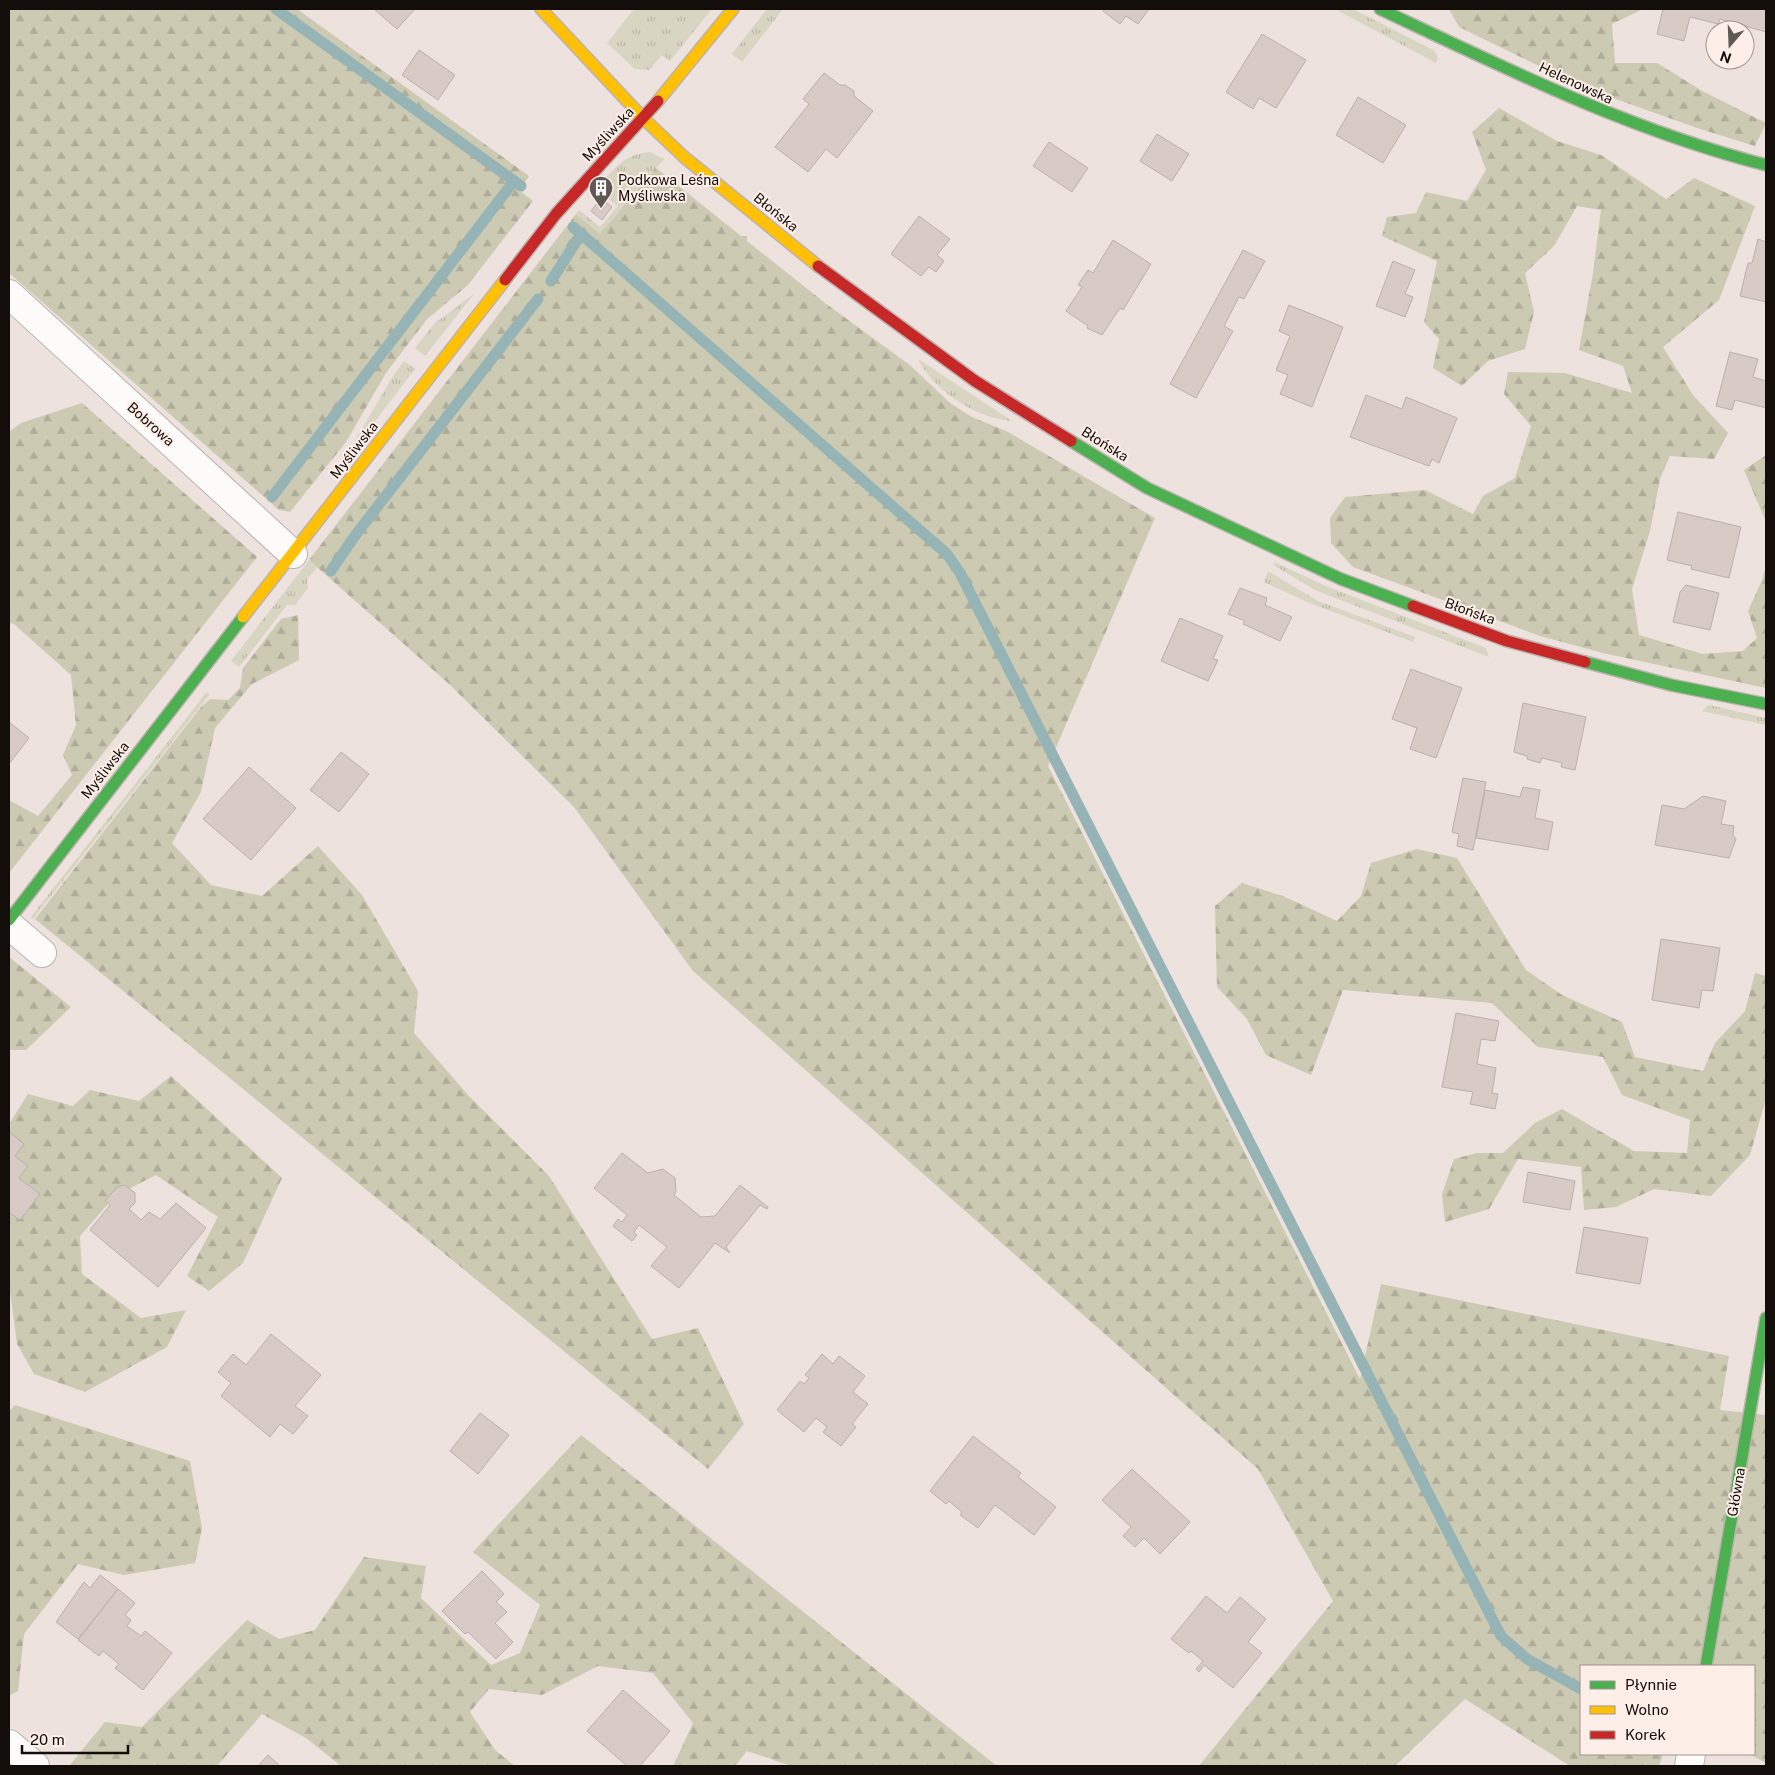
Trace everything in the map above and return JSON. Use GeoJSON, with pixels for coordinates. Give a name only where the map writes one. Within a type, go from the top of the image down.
{"type":"FeatureCollection","features":[{"type":"Feature","properties":{"kind":"street","name":"Błońska"},"geometry":{"type":"LineString","coordinates":[[541,9],[643,118],[684,157],[818,266],[974,381],[1147,488],[1341,580],[1507,641],[1672,685],[1766,704]]}},
{"type":"Feature","properties":{"kind":"street","name":"Myśliwska"},"geometry":{"type":"LineString","coordinates":[[9,920],[556,214],[643,118],[733,9]]}},
{"type":"Feature","properties":{"kind":"street","name":"Helenowska"},"geometry":{"type":"LineString","coordinates":[[1380,9],[1603,113],[1717,154],[1766,165]]}},
{"type":"Feature","properties":{"kind":"street","name":"Bobrowa"},"geometry":{"type":"LineString","coordinates":[[9,294],[293,554]]}},
{"type":"Feature","properties":{"kind":"street"},"geometry":{"type":"LineString","coordinates":[[9,925],[42,953]]}},
{"type":"Feature","properties":{"kind":"street","name":"Główna"},"geometry":{"type":"LineString","coordinates":[[1706,1665],[1760,1389],[1766,1318]]}},
{"type":"Feature","properties":{"kind":"street"},"geometry":{"type":"LineString","coordinates":[[9,1744],[36,1766]]}},
{"type":"Feature","properties":{"kind":"green space"},"geometry":{"type":"Polygon","coordinates":[[[9,9],[297,9],[529,176],[519,190],[533,201],[467,286],[427,319],[386,373],[346,442],[290,512],[279,510],[9,273],[9,9]]]}},
{"type":"Feature","properties":{"kind":"green space"},"geometry":{"type":"Polygon","coordinates":[[[634,9],[712,9],[670,61],[662,55],[649,70],[635,69],[607,43],[634,9]]]}},
{"type":"Feature","properties":{"kind":"green space"},"geometry":{"type":"Polygon","coordinates":[[[767,9],[783,9],[742,62],[732,54],[767,9]]]}},
{"type":"Feature","properties":{"kind":"green space"},"geometry":{"type":"Polygon","coordinates":[[[1335,9],[1353,9],[1435,51],[1438,59],[1436,63],[1335,9]]]}},
{"type":"Feature","properties":{"kind":"green space"},"geometry":{"type":"Polygon","coordinates":[[[1449,9],[1643,9],[1612,24],[1615,63],[1657,63],[1704,92],[1766,123],[1755,146],[1697,128],[1582,87],[1459,27],[1449,9]]]}},
{"type":"Feature","properties":{"kind":"green space"},"geometry":{"type":"Polygon","coordinates":[[[1499,108],[1557,141],[1601,155],[1666,199],[1694,178],[1755,206],[1719,300],[1663,347],[1693,395],[1728,433],[1714,459],[1670,456],[1660,479],[1650,531],[1632,589],[1639,635],[1703,654],[1743,651],[1757,638],[1748,611],[1766,566],[1766,688],[1603,653],[1540,636],[1353,567],[1331,543],[1330,518],[1345,497],[1425,490],[1473,514],[1483,496],[1515,478],[1531,426],[1504,394],[1508,372],[1565,373],[1632,393],[1623,366],[1579,350],[1593,273],[1601,210],[1577,206],[1554,246],[1525,273],[1534,312],[1525,349],[1488,361],[1462,386],[1433,368],[1439,339],[1424,322],[1437,261],[1382,236],[1387,217],[1416,213],[1426,192],[1467,201],[1486,170],[1472,132],[1499,108]]]}},
{"type":"Feature","properties":{"kind":"green space"},"geometry":{"type":"Polygon","coordinates":[[[650,152],[664,159],[600,234],[576,214],[579,210],[600,227],[618,206],[595,189],[620,164],[633,156],[650,152]]]}},
{"type":"Feature","properties":{"kind":"green space"},"geometry":{"type":"Polygon","coordinates":[[[656,168],[741,236],[747,236],[747,241],[825,303],[911,366],[950,403],[972,417],[1008,432],[1155,518],[1048,766],[1360,1379],[1381,1284],[1729,1356],[1720,1410],[1766,1415],[1766,1763],[1751,1755],[1755,1755],[1755,1665],[1580,1665],[1580,1755],[1663,1755],[1659,1766],[1570,1766],[1465,1699],[1395,1766],[1199,1766],[1333,1601],[1258,1469],[693,971],[574,807],[449,684],[309,560],[576,214],[600,234],[656,168]]]}},
{"type":"Feature","properties":{"kind":"green space"},"geometry":{"type":"Polygon","coordinates":[[[474,294],[425,356],[415,348],[435,323],[474,294]]]}},
{"type":"Feature","properties":{"kind":"green space"},"geometry":{"type":"Polygon","coordinates":[[[918,359],[1012,421],[985,415],[958,401],[934,381],[918,359]]]}},
{"type":"Feature","properties":{"kind":"green space"},"geometry":{"type":"Polygon","coordinates":[[[404,361],[415,369],[353,450],[351,448],[391,379],[404,361]]]}},
{"type":"Feature","properties":{"kind":"green space"},"geometry":{"type":"Polygon","coordinates":[[[82,403],[257,557],[9,873],[9,800],[38,816],[72,775],[63,755],[76,725],[71,675],[14,624],[9,623],[9,432],[21,423],[82,403]]]}},
{"type":"Feature","properties":{"kind":"green space"},"geometry":{"type":"Polygon","coordinates":[[[1766,455],[1766,522],[1744,470],[1766,455]]]}},
{"type":"Feature","properties":{"kind":"green space"},"geometry":{"type":"Polygon","coordinates":[[[309,560],[317,568],[307,579],[308,588],[295,605],[287,605],[239,667],[231,661],[309,560]]]}},
{"type":"Feature","properties":{"kind":"green space"},"geometry":{"type":"Polygon","coordinates":[[[1274,562],[1328,587],[1486,648],[1489,657],[1317,591],[1275,566],[1274,562]]]}},
{"type":"Feature","properties":{"kind":"green space"},"geometry":{"type":"Polygon","coordinates":[[[1268,571],[1318,601],[1415,637],[1413,642],[1307,602],[1264,582],[1268,571]]]}},
{"type":"Feature","properties":{"kind":"green space"},"geometry":{"type":"Polygon","coordinates":[[[298,615],[299,660],[252,684],[215,728],[201,792],[172,843],[211,885],[262,896],[318,846],[362,895],[418,991],[414,1033],[469,1096],[549,1176],[652,1339],[698,1328],[744,1424],[708,1469],[35,919],[201,707],[210,699],[228,700],[240,688],[243,668],[281,619],[298,615]]]}},
{"type":"Feature","properties":{"kind":"green space"},"geometry":{"type":"Polygon","coordinates":[[[206,693],[210,694],[33,919],[31,917],[206,693]]]}},
{"type":"Feature","properties":{"kind":"green space"},"geometry":{"type":"Polygon","coordinates":[[[1709,705],[1766,718],[1766,725],[1702,711],[1709,705]]]}},
{"type":"Feature","properties":{"kind":"green space"},"geometry":{"type":"Polygon","coordinates":[[[1417,849],[1457,858],[1526,970],[1562,995],[1622,1022],[1635,1057],[1703,1071],[1715,1043],[1745,1011],[1755,973],[1766,976],[1766,1098],[1750,1155],[1711,1196],[1654,1189],[1616,1207],[1584,1210],[1581,1167],[1518,1159],[1489,1209],[1445,1222],[1442,1194],[1454,1159],[1477,1153],[1503,1153],[1535,1123],[1562,1109],[1634,1151],[1687,1153],[1690,1120],[1622,1095],[1603,1057],[1538,1047],[1492,1003],[1343,990],[1311,1075],[1266,1055],[1247,1019],[1217,987],[1215,906],[1242,883],[1283,896],[1337,921],[1361,896],[1371,863],[1417,849]]]}},
{"type":"Feature","properties":{"kind":"green space"},"geometry":{"type":"Polygon","coordinates":[[[9,957],[71,1007],[26,1050],[9,1050],[9,957]]]}},
{"type":"Feature","properties":{"kind":"green space"},"geometry":{"type":"Polygon","coordinates":[[[171,1076],[282,1178],[243,1263],[209,1291],[187,1276],[218,1217],[156,1175],[115,1196],[80,1236],[82,1274],[141,1318],[186,1310],[167,1347],[85,1392],[34,1374],[17,1344],[9,1284],[9,1124],[28,1094],[73,1106],[90,1090],[139,1101],[171,1076]]]}},
{"type":"Feature","properties":{"kind":"green space"},"geometry":{"type":"Polygon","coordinates":[[[15,1405],[190,1461],[202,1528],[195,1563],[124,1575],[78,1564],[24,1634],[18,1691],[9,1696],[9,1411],[15,1405]]]}},
{"type":"Feature","properties":{"kind":"green space"},"geometry":{"type":"Polygon","coordinates":[[[581,1435],[997,1766],[791,1766],[747,1751],[735,1766],[673,1766],[693,1723],[653,1673],[598,1666],[542,1695],[489,1689],[470,1712],[495,1750],[515,1766],[341,1766],[306,1738],[262,1714],[217,1766],[69,1766],[105,1722],[142,1727],[247,1620],[279,1639],[315,1630],[364,1557],[426,1566],[421,1598],[491,1665],[520,1653],[540,1605],[473,1552],[581,1435]]]}},
{"type":"Feature","properties":{"kind":"building"},"geometry":{"type":"Polygon","coordinates":[[[374,9],[415,9],[397,29],[374,9]]]}},
{"type":"Feature","properties":{"kind":"building"},"geometry":{"type":"Polygon","coordinates":[[[1104,9],[1149,9],[1138,24],[1126,16],[1120,24],[1103,11],[1104,9]]]}},
{"type":"Feature","properties":{"kind":"building"},"geometry":{"type":"Polygon","coordinates":[[[1663,9],[1766,9],[1766,32],[1755,29],[1755,20],[1720,19],[1705,21],[1690,17],[1684,41],[1657,34],[1663,9]]]}},
{"type":"Feature","properties":{"kind":"building"},"geometry":{"type":"Polygon","coordinates":[[[1262,34],[1306,60],[1276,108],[1259,98],[1253,109],[1226,92],[1262,34]]]}},
{"type":"Feature","properties":{"kind":"building"},"geometry":{"type":"Polygon","coordinates":[[[419,50],[455,75],[438,100],[402,75],[419,50]]]}},
{"type":"Feature","properties":{"kind":"building"},"geometry":{"type":"Polygon","coordinates":[[[824,73],[840,85],[845,85],[854,91],[854,96],[873,111],[837,158],[826,149],[808,172],[775,147],[809,104],[803,99],[824,73]]]}},
{"type":"Feature","properties":{"kind":"building"},"geometry":{"type":"Polygon","coordinates":[[[1358,97],[1406,125],[1383,163],[1336,135],[1358,97]]]}},
{"type":"Feature","properties":{"kind":"building"},"geometry":{"type":"Polygon","coordinates":[[[1157,134],[1189,154],[1172,181],[1140,161],[1157,134]]]}},
{"type":"Feature","properties":{"kind":"building"},"geometry":{"type":"Polygon","coordinates":[[[1049,142],[1088,168],[1072,192],[1033,166],[1049,142]]]}},
{"type":"Feature","properties":{"kind":"building","name":"Podkowa Leśna Myśliwska"},"geometry":{"type":"Polygon","coordinates":[[[601,198],[612,207],[602,220],[591,211],[601,198]]]}},
{"type":"Feature","properties":{"kind":"building"},"geometry":{"type":"Polygon","coordinates":[[[919,216],[950,239],[937,255],[944,261],[936,272],[929,267],[921,276],[891,254],[919,216]]]}},
{"type":"Feature","properties":{"kind":"building"},"geometry":{"type":"Polygon","coordinates":[[[1758,239],[1766,242],[1766,302],[1740,296],[1748,263],[1752,263],[1758,239]]]}},
{"type":"Feature","properties":{"kind":"building"},"geometry":{"type":"Polygon","coordinates":[[[1113,240],[1151,264],[1123,310],[1120,308],[1102,335],[1087,328],[1088,326],[1066,311],[1082,287],[1078,285],[1088,270],[1093,273],[1113,240]]]}},
{"type":"Feature","properties":{"kind":"building"},"geometry":{"type":"Polygon","coordinates":[[[1243,250],[1265,261],[1244,299],[1239,297],[1224,326],[1233,331],[1196,398],[1170,384],[1243,250]]]}},
{"type":"Feature","properties":{"kind":"building"},"geometry":{"type":"Polygon","coordinates":[[[1393,261],[1415,270],[1405,294],[1413,297],[1405,317],[1376,306],[1393,261]]]}},
{"type":"Feature","properties":{"kind":"building"},"geometry":{"type":"Polygon","coordinates":[[[1289,305],[1343,327],[1312,407],[1280,394],[1288,375],[1276,370],[1290,336],[1279,331],[1289,305]]]}},
{"type":"Feature","properties":{"kind":"building"},"geometry":{"type":"Polygon","coordinates":[[[1730,352],[1758,359],[1753,377],[1766,381],[1766,408],[1735,400],[1732,410],[1716,406],[1730,352]]]}},
{"type":"Feature","properties":{"kind":"building"},"geometry":{"type":"Polygon","coordinates":[[[1366,395],[1402,409],[1406,397],[1457,418],[1439,463],[1432,459],[1429,466],[1350,437],[1366,395]]]}},
{"type":"Feature","properties":{"kind":"building"},"geometry":{"type":"Polygon","coordinates":[[[1678,512],[1741,527],[1729,578],[1691,569],[1692,566],[1667,560],[1678,512]]]}},
{"type":"Feature","properties":{"kind":"building"},"geometry":{"type":"Polygon","coordinates":[[[1686,585],[1719,593],[1710,630],[1673,622],[1680,592],[1686,585]]]}},
{"type":"Feature","properties":{"kind":"building"},"geometry":{"type":"Polygon","coordinates":[[[1240,588],[1267,598],[1265,605],[1292,617],[1280,641],[1243,624],[1245,621],[1228,614],[1240,588]]]}},
{"type":"Feature","properties":{"kind":"building"},"geometry":{"type":"Polygon","coordinates":[[[1180,618],[1223,636],[1213,659],[1218,660],[1208,681],[1161,661],[1180,618]]]}},
{"type":"Feature","properties":{"kind":"building"},"geometry":{"type":"Polygon","coordinates":[[[1411,669],[1462,688],[1436,758],[1410,749],[1417,728],[1392,719],[1411,669]]]}},
{"type":"Feature","properties":{"kind":"building"},"geometry":{"type":"Polygon","coordinates":[[[1523,703],[1586,717],[1575,770],[1561,767],[1562,763],[1542,758],[1540,763],[1514,752],[1523,703]]]}},
{"type":"Feature","properties":{"kind":"building"},"geometry":{"type":"Polygon","coordinates":[[[9,722],[29,738],[9,764],[9,722]]]}},
{"type":"Feature","properties":{"kind":"building"},"geometry":{"type":"Polygon","coordinates":[[[341,752],[369,774],[339,812],[310,790],[341,752]]]}},
{"type":"Feature","properties":{"kind":"building"},"geometry":{"type":"Polygon","coordinates":[[[249,767],[296,808],[251,860],[203,819],[249,767]]]}},
{"type":"Feature","properties":{"kind":"building"},"geometry":{"type":"Polygon","coordinates":[[[1463,778],[1486,782],[1473,850],[1457,846],[1459,834],[1452,832],[1463,778]]]}},
{"type":"Feature","properties":{"kind":"building"},"geometry":{"type":"Polygon","coordinates":[[[1523,787],[1540,790],[1535,818],[1553,822],[1548,850],[1476,838],[1485,790],[1520,797],[1523,787]]]}},
{"type":"Feature","properties":{"kind":"building"},"geometry":{"type":"Polygon","coordinates":[[[1703,796],[1726,801],[1721,824],[1734,826],[1733,835],[1736,839],[1729,858],[1655,845],[1662,805],[1684,809],[1703,796]]]}},
{"type":"Feature","properties":{"kind":"building"},"geometry":{"type":"Polygon","coordinates":[[[1661,939],[1720,948],[1713,991],[1702,990],[1699,1008],[1652,1000],[1661,939]]]}},
{"type":"Feature","properties":{"kind":"building"},"geometry":{"type":"Polygon","coordinates":[[[1456,1013],[1499,1021],[1495,1041],[1481,1039],[1477,1064],[1496,1068],[1492,1093],[1498,1094],[1495,1109],[1470,1104],[1473,1092],[1442,1087],[1456,1013]]]}},
{"type":"Feature","properties":{"kind":"building"},"geometry":{"type":"Polygon","coordinates":[[[9,1132],[24,1144],[15,1156],[28,1166],[19,1178],[40,1194],[20,1220],[9,1212],[9,1132]]]}},
{"type":"Feature","properties":{"kind":"building"},"geometry":{"type":"Polygon","coordinates":[[[622,1153],[648,1173],[663,1169],[675,1178],[676,1192],[674,1195],[701,1217],[715,1216],[740,1185],[768,1207],[767,1209],[760,1205],[726,1247],[730,1253],[715,1243],[679,1288],[651,1266],[667,1247],[639,1225],[634,1232],[637,1235],[632,1241],[613,1226],[618,1219],[622,1222],[627,1215],[594,1188],[622,1153]]]}},
{"type":"Feature","properties":{"kind":"building"},"geometry":{"type":"Polygon","coordinates":[[[1528,1172],[1575,1181],[1570,1210],[1523,1202],[1528,1172]]]}},
{"type":"Feature","properties":{"kind":"building"},"geometry":{"type":"Polygon","coordinates":[[[125,1185],[135,1193],[135,1203],[129,1209],[141,1220],[149,1212],[160,1219],[176,1203],[206,1228],[158,1287],[90,1230],[110,1205],[105,1201],[117,1187],[125,1185]]]}},
{"type":"Feature","properties":{"kind":"building"},"geometry":{"type":"Polygon","coordinates":[[[1584,1227],[1648,1238],[1640,1284],[1576,1273],[1584,1227]]]}},
{"type":"Feature","properties":{"kind":"building"},"geometry":{"type":"Polygon","coordinates":[[[271,1334],[321,1375],[295,1406],[308,1416],[293,1434],[280,1424],[270,1437],[221,1396],[231,1383],[218,1372],[233,1354],[246,1365],[271,1334]]]}},
{"type":"Feature","properties":{"kind":"building"},"geometry":{"type":"Polygon","coordinates":[[[822,1354],[833,1364],[839,1356],[865,1376],[853,1392],[868,1404],[852,1424],[856,1427],[841,1446],[823,1432],[827,1427],[816,1418],[804,1432],[777,1410],[800,1381],[804,1384],[809,1378],[805,1375],[822,1354]]]}},
{"type":"Feature","properties":{"kind":"building"},"geometry":{"type":"Polygon","coordinates":[[[480,1413],[509,1435],[478,1474],[450,1451],[480,1413]]]}},
{"type":"Feature","properties":{"kind":"building"},"geometry":{"type":"Polygon","coordinates":[[[973,1436],[1021,1473],[1018,1477],[1056,1507],[1034,1535],[995,1505],[978,1528],[960,1515],[962,1512],[949,1501],[946,1504],[930,1491],[973,1436]]]}},
{"type":"Feature","properties":{"kind":"building"},"geometry":{"type":"Polygon","coordinates":[[[1132,1469],[1190,1522],[1160,1554],[1144,1538],[1135,1547],[1123,1536],[1131,1527],[1102,1500],[1132,1469]]]}},
{"type":"Feature","properties":{"kind":"building"},"geometry":{"type":"Polygon","coordinates":[[[482,1571],[504,1594],[496,1602],[507,1612],[495,1623],[513,1642],[496,1659],[468,1632],[465,1634],[442,1611],[482,1571]]]}},
{"type":"Feature","properties":{"kind":"building"},"geometry":{"type":"Polygon","coordinates":[[[100,1575],[118,1589],[78,1639],[56,1622],[84,1582],[90,1588],[100,1575]]]}},
{"type":"Feature","properties":{"kind":"building"},"geometry":{"type":"Polygon","coordinates":[[[118,1589],[135,1603],[125,1615],[131,1620],[127,1626],[141,1636],[145,1631],[172,1653],[143,1690],[115,1668],[119,1664],[103,1651],[99,1656],[78,1640],[118,1589]]]}},
{"type":"Feature","properties":{"kind":"building"},"geometry":{"type":"Polygon","coordinates":[[[1206,1596],[1227,1613],[1240,1597],[1266,1619],[1248,1642],[1262,1653],[1233,1688],[1204,1665],[1199,1672],[1196,1669],[1203,1661],[1171,1639],[1206,1596]]]}},
{"type":"Feature","properties":{"kind":"building"},"geometry":{"type":"Polygon","coordinates":[[[623,1690],[670,1731],[640,1766],[627,1766],[587,1731],[623,1690]]]}},
{"type":"Feature","properties":{"kind":"building"},"geometry":{"type":"Polygon","coordinates":[[[268,1755],[280,1766],[258,1766],[268,1755]]]}},
{"type":"Feature","properties":{"kind":"waterway"},"geometry":{"type":"LineString","coordinates":[[276,9],[521,186]]}},
{"type":"Feature","properties":{"kind":"waterway"},"geometry":{"type":"LineString","coordinates":[[272,497],[514,181]]}},
{"type":"Feature","properties":{"kind":"waterway"},"geometry":{"type":"LineString","coordinates":[[573,227],[947,554],[960,573],[1501,1636],[1527,1659],[1580,1688]]}},
{"type":"Feature","properties":{"kind":"waterway"},"geometry":{"type":"LineString","coordinates":[[551,281],[581,234]]}},
{"type":"Feature","properties":{"kind":"waterway"},"geometry":{"type":"LineString","coordinates":[[331,571],[354,537],[538,299]]}},
{"type":"Feature","properties":{"kind":"traffic: fast"},"geometry":{"type":"LineString","coordinates":[[1380,9],[1522,75],[1617,116],[1715,151],[1766,165]]}},
{"type":"Feature","properties":{"kind":"traffic: fast"},"geometry":{"type":"LineString","coordinates":[[1071,441],[1147,488],[1341,579],[1413,606]]}},
{"type":"Feature","properties":{"kind":"traffic: fast"},"geometry":{"type":"LineString","coordinates":[[9,920],[243,617]]}},
{"type":"Feature","properties":{"kind":"traffic: fast"},"geometry":{"type":"LineString","coordinates":[[1585,662],[1671,685],[1766,704]]}},
{"type":"Feature","properties":{"kind":"traffic: fast"},"geometry":{"type":"LineString","coordinates":[[1706,1665],[1766,1318]]}},
{"type":"Feature","properties":{"kind":"traffic: slow"},"geometry":{"type":"LineString","coordinates":[[541,9],[643,118],[684,157],[818,266]]}},
{"type":"Feature","properties":{"kind":"traffic: slow"},"geometry":{"type":"LineString","coordinates":[[658,101],[733,9]]}},
{"type":"Feature","properties":{"kind":"traffic: slow"},"geometry":{"type":"LineString","coordinates":[[243,617],[505,280]]}},
{"type":"Feature","properties":{"kind":"traffic: jam"},"geometry":{"type":"LineString","coordinates":[[505,280],[556,214],[658,101]]}},
{"type":"Feature","properties":{"kind":"traffic: jam"},"geometry":{"type":"LineString","coordinates":[[818,266],[975,381],[1071,441]]}},
{"type":"Feature","properties":{"kind":"traffic: jam"},"geometry":{"type":"LineString","coordinates":[[1413,606],[1507,641],[1585,662]]}},
{"type":"Feature","properties":{"kind":"place","name":"Podkowa Leśna Myśliwska"},"geometry":{"type":"Point","coordinates":[601,209]}}]}
